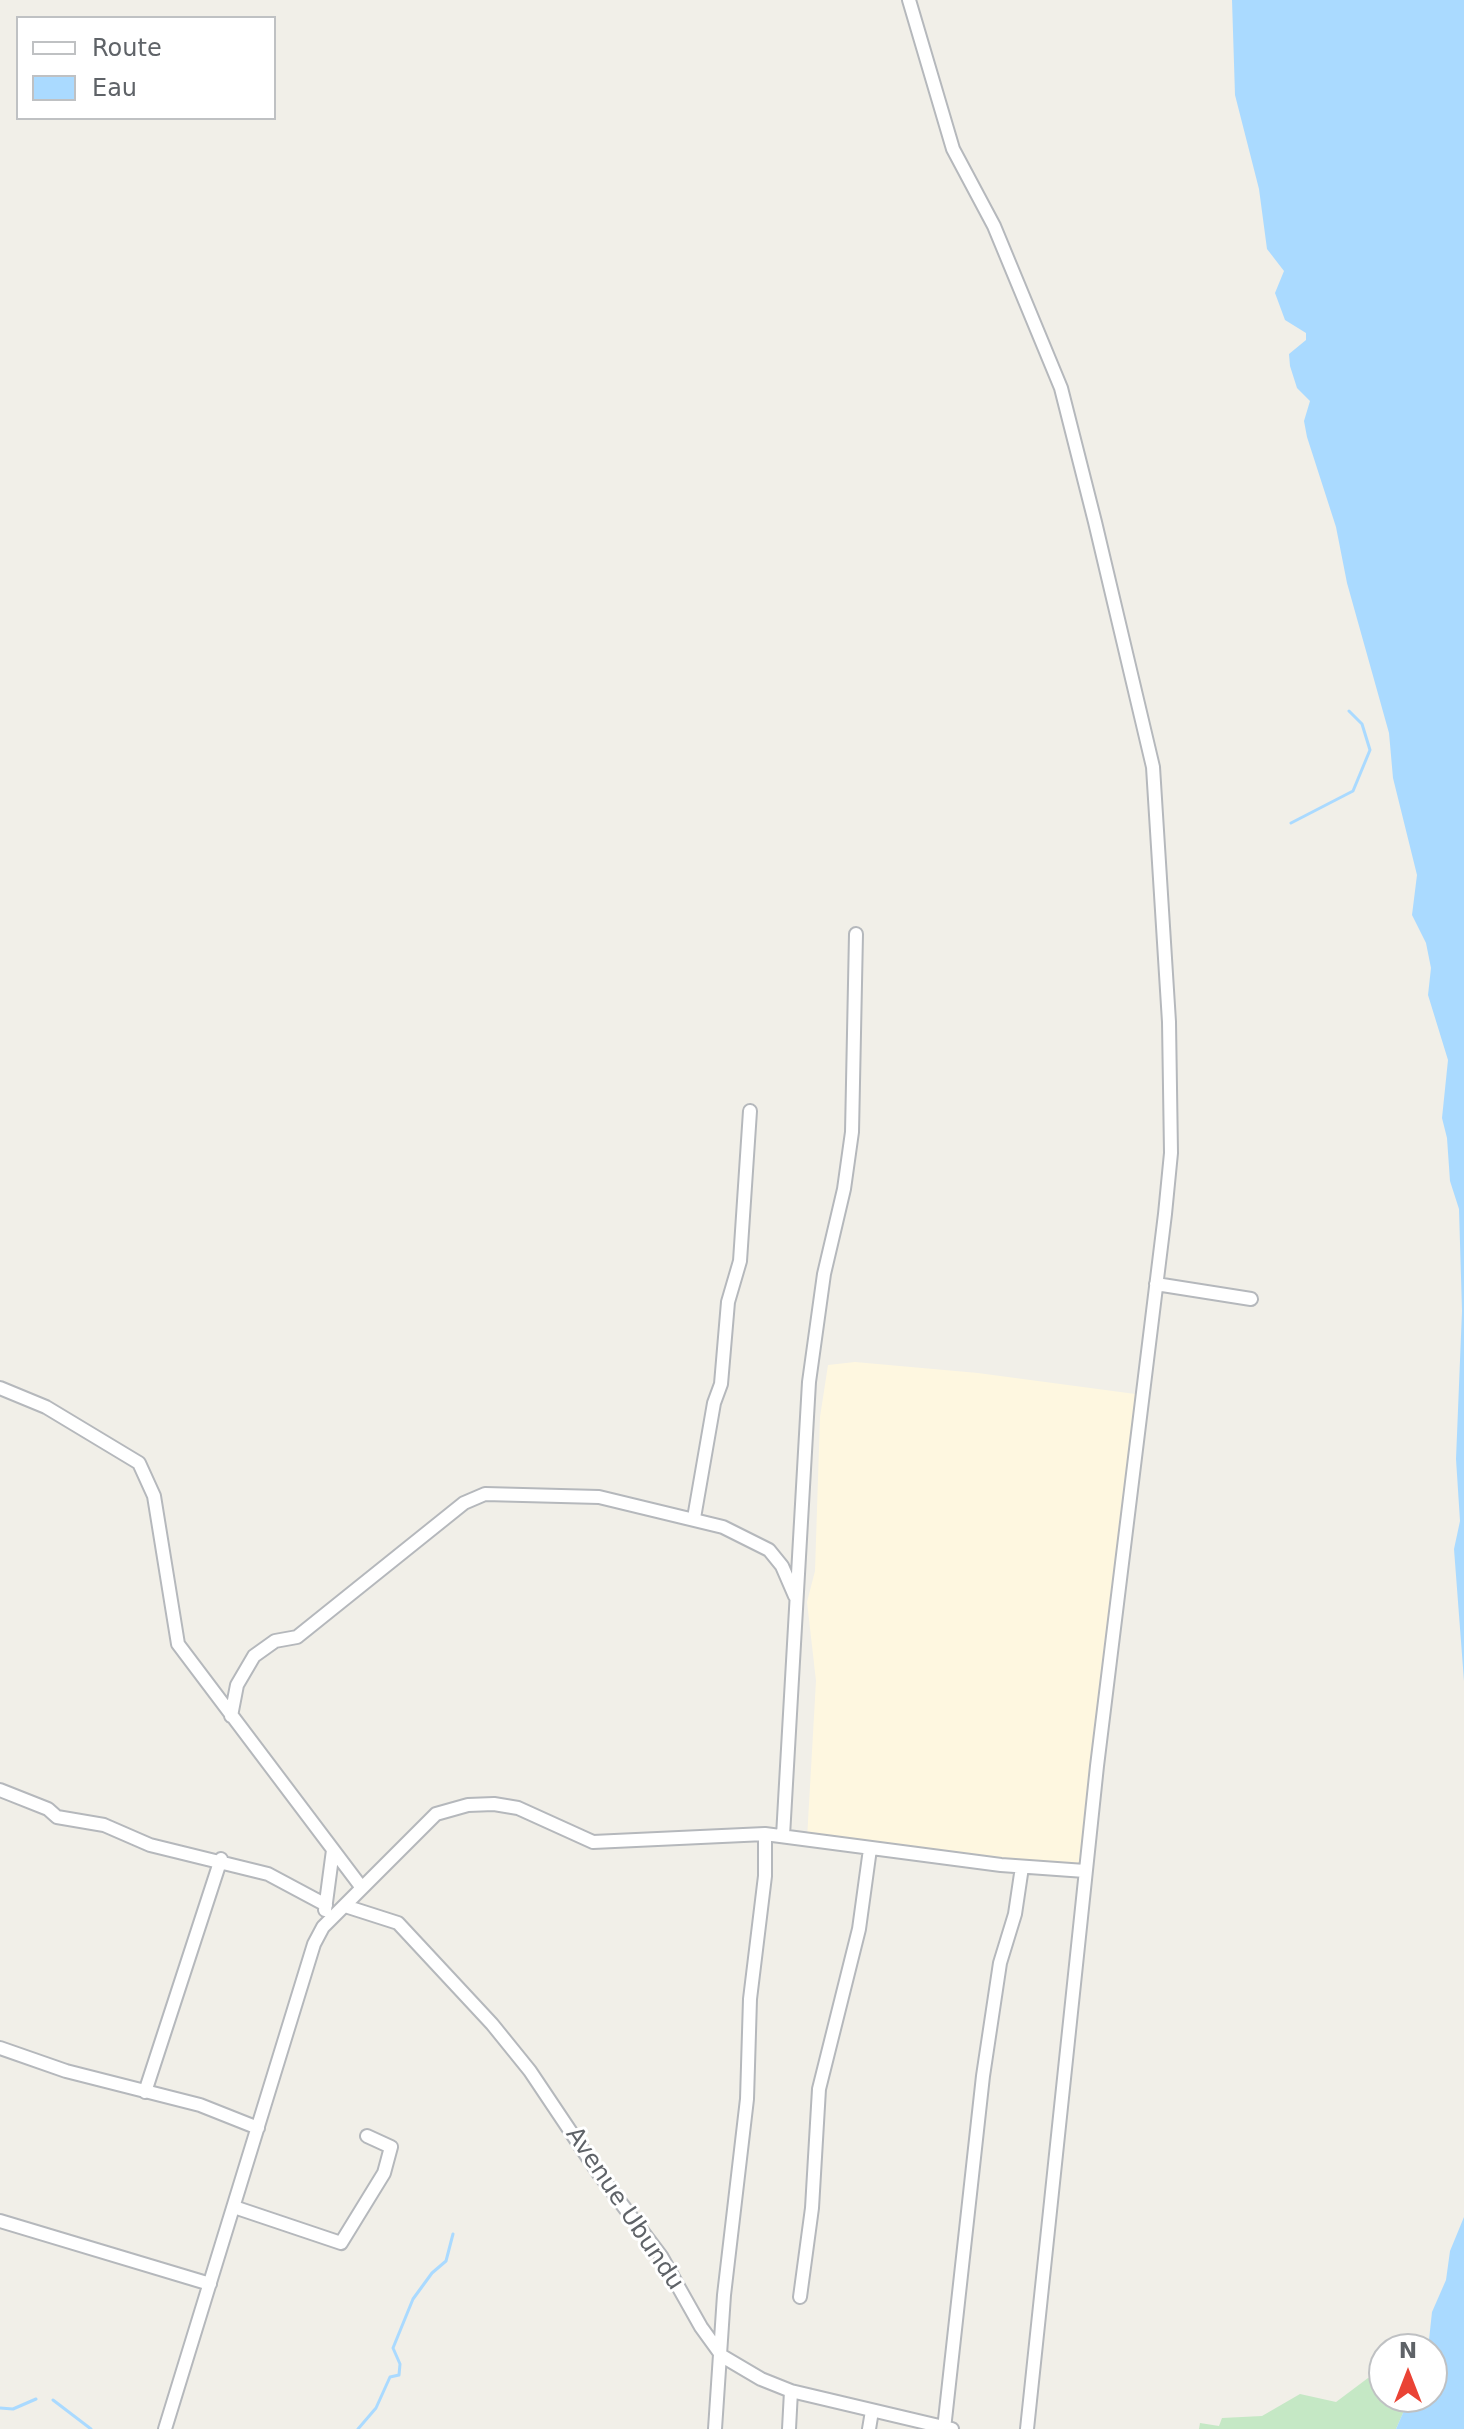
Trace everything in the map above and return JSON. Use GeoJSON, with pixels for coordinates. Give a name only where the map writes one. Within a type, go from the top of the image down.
{"type":"FeatureCollection","features":[{"type":"Feature","properties":{"kind":"street"},"geometry":{"type":"LineString","coordinates":[[909,0],[953,149],[994,226],[1061,388],[1140,697],[1153,767],[1169,1022],[1171,1153],[1085,1871],[1027,2429]]}},
{"type":"Feature","properties":{"kind":"street"},"geometry":{"type":"LineString","coordinates":[[783,1836],[814,1332],[852,1132],[856,934]]}},
{"type":"Feature","properties":{"kind":"street"},"geometry":{"type":"LineString","coordinates":[[694,1518],[714,1403],[721,1384],[728,1302],[740,1261],[750,1111]]}},
{"type":"Feature","properties":{"kind":"street"},"geometry":{"type":"LineString","coordinates":[[1156,1284],[1251,1299]]}},
{"type":"Feature","properties":{"kind":"street"},"geometry":{"type":"LineString","coordinates":[[0,1388],[46,1407],[139,1463],[154,1496],[174,1608],[174,1634],[196,1673],[362,1888]]}},
{"type":"Feature","properties":{"kind":"street"},"geometry":{"type":"LineString","coordinates":[[231,1716],[237,1685],[254,1656],[275,1641],[297,1637],[464,1503],[485,1494],[599,1497],[723,1527],[769,1550],[782,1566],[797,1600]]}},
{"type":"Feature","properties":{"kind":"street"},"geometry":{"type":"LineString","coordinates":[[0,1790],[48,1809],[57,1817],[104,1825],[150,1845],[221,1859],[272,1875],[326,1905]]}},
{"type":"Feature","properties":{"kind":"street"},"geometry":{"type":"LineString","coordinates":[[323,1927],[436,1814],[468,1805],[494,1804],[518,1808],[593,1842],[765,1834],[1022,1867],[1085,1871]]}},
{"type":"Feature","properties":{"kind":"street"},"geometry":{"type":"LineString","coordinates":[[715,2429],[724,2295],[747,2099],[750,1999],[765,1876],[765,1834]]}},
{"type":"Feature","properties":{"kind":"street"},"geometry":{"type":"LineString","coordinates":[[800,2297],[812,2208],[819,2089],[859,1929],[870,1849]]}},
{"type":"Feature","properties":{"kind":"street"},"geometry":{"type":"LineString","coordinates":[[165,2429],[311,1954],[323,1927],[333,1850]]}},
{"type":"Feature","properties":{"kind":"street"},"geometry":{"type":"LineString","coordinates":[[145,2092],[221,1859]]}},
{"type":"Feature","properties":{"kind":"street"},"geometry":{"type":"LineString","coordinates":[[947,2428],[983,2076],[1000,1963],[1013,1920],[1022,1867]]}},
{"type":"Feature","properties":{"kind":"street","name":"Avenue Ubundu"},"geometry":{"type":"LineString","coordinates":[[345,1906],[398,1923],[501,2036],[530,2071],[599,2174],[661,2256],[701,2327],[722,2356],[761,2379],[791,2391],[947,2428]]}},
{"type":"Feature","properties":{"kind":"street"},"geometry":{"type":"LineString","coordinates":[[0,2048],[66,2071],[200,2105],[258,2128]]}},
{"type":"Feature","properties":{"kind":"street"},"geometry":{"type":"LineString","coordinates":[[234,2207],[343,2242],[384,2173],[391,2147],[367,2136]]}},
{"type":"Feature","properties":{"kind":"street"},"geometry":{"type":"LineString","coordinates":[[0,2221],[210,2284]]}},
{"type":"Feature","properties":{"kind":"street"},"geometry":{"type":"LineString","coordinates":[[789,2429],[791,2391]]}},
{"type":"Feature","properties":{"kind":"street"},"geometry":{"type":"LineString","coordinates":[[869,2429],[872,2411]]}},
{"type":"Feature","properties":{"kind":"shaded area"},"geometry":{"type":"Polygon","coordinates":[[[855,1362],[978,1373],[1143,1395],[1086,1867],[1069,1869],[807,1839],[816,1681],[807,1602],[815,1571],[820,1417],[828,1365],[855,1362]]]}},
{"type":"Feature","properties":{"kind":"green space"},"geometry":{"type":"Polygon","coordinates":[[[1368,2378],[1368,2413],[1403,2413],[1396,2429],[1199,2429],[1200,2423],[1219,2426],[1222,2418],[1262,2416],[1300,2394],[1336,2402],[1368,2378]]]}},
{"type":"Feature","properties":{"kind":"water"},"geometry":{"type":"Polygon","coordinates":[[[1232,0],[1464,0],[1464,1681],[1454,1549],[1460,1521],[1456,1459],[1462,1311],[1459,1209],[1450,1181],[1447,1138],[1442,1118],[1448,1060],[1428,995],[1431,968],[1426,943],[1412,915],[1417,875],[1393,778],[1389,733],[1347,583],[1336,527],[1307,437],[1304,421],[1310,401],[1297,388],[1290,366],[1289,354],[1306,340],[1306,333],[1285,320],[1275,293],[1284,271],[1267,249],[1259,189],[1235,95],[1232,0]]]}},
{"type":"Feature","properties":{"kind":"water"},"geometry":{"type":"Polygon","coordinates":[[[1464,2217],[1464,2429],[1396,2429],[1403,2413],[1448,2413],[1448,2333],[1430,2333],[1432,2312],[1446,2280],[1450,2251],[1464,2217]]]}},
{"type":"Feature","properties":{"kind":"waterway"},"geometry":{"type":"LineString","coordinates":[[1291,823],[1353,791],[1370,750],[1362,724],[1349,711]]}},
{"type":"Feature","properties":{"kind":"waterway"},"geometry":{"type":"LineString","coordinates":[[358,2429],[376,2408],[390,2377],[399,2375],[400,2364],[393,2348],[413,2299],[432,2273],[446,2261],[453,2234]]}},
{"type":"Feature","properties":{"kind":"waterway"},"geometry":{"type":"LineString","coordinates":[[0,2408],[13,2409],[36,2399]]}},
{"type":"Feature","properties":{"kind":"waterway"},"geometry":{"type":"LineString","coordinates":[[53,2400],[91,2429]]}}]}
